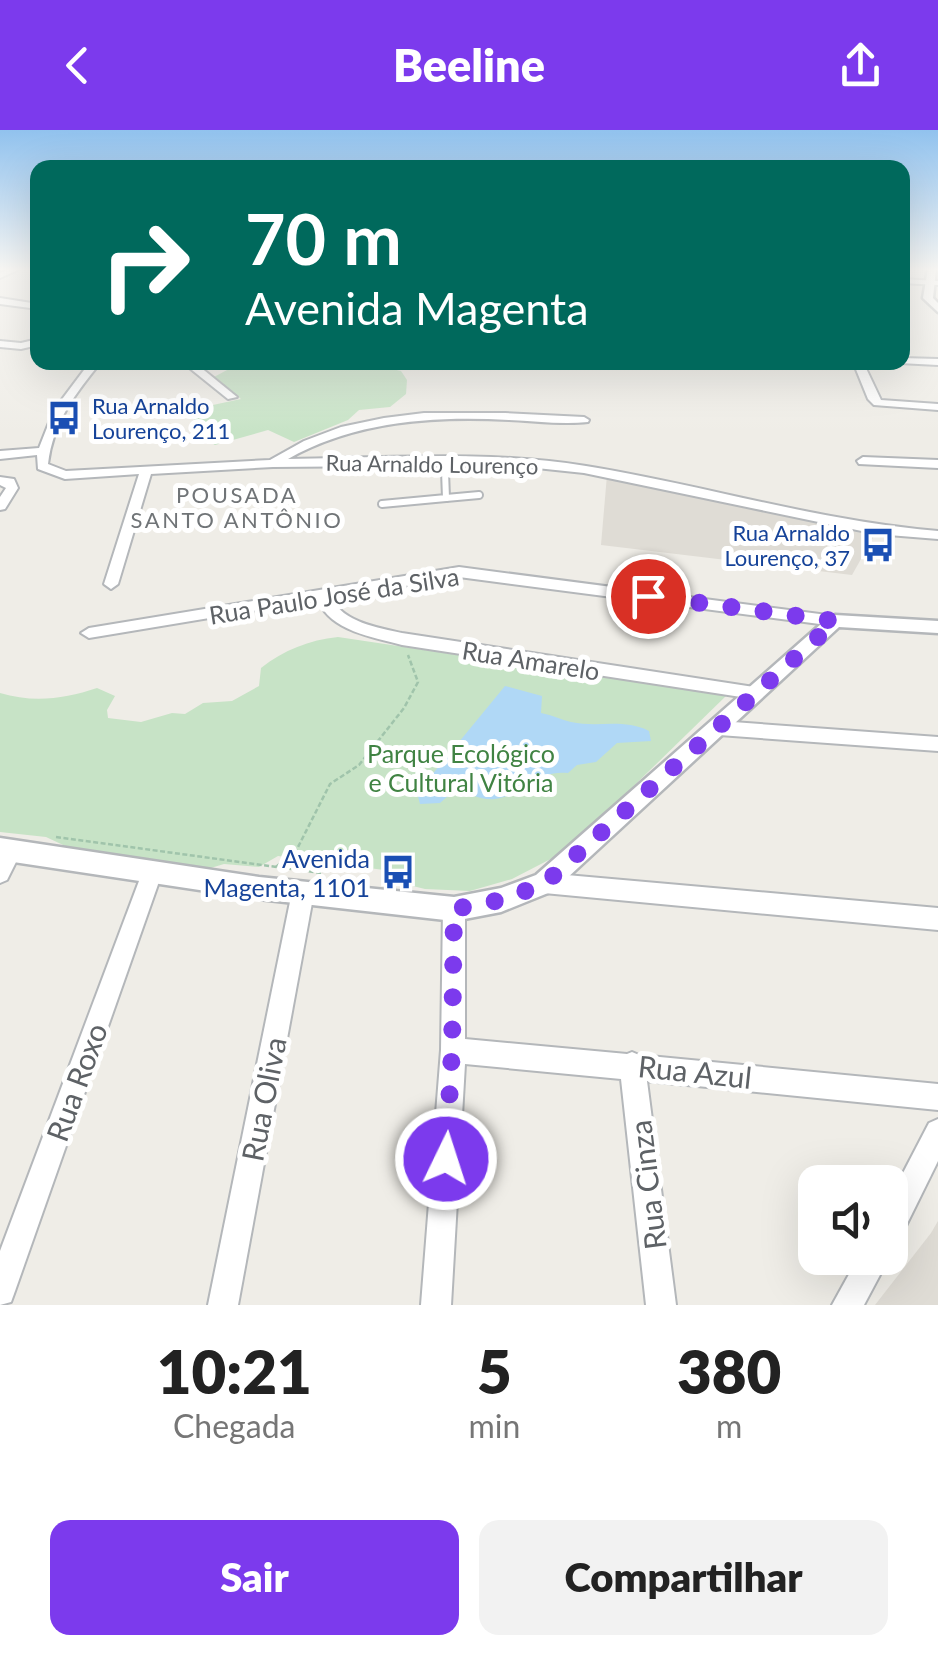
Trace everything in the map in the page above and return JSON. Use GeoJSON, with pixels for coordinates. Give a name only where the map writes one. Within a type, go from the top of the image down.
{"type":"FeatureCollection","features":[{"type":"Feature","properties":{"kind":"street"},"geometry":{"type":"LineString","coordinates":[[0,344],[30,344]]}},
{"type":"Feature","properties":{"kind":"street"},"geometry":{"type":"LineString","coordinates":[[910,361],[938,362]]}},
{"type":"Feature","properties":{"kind":"street"},"geometry":{"type":"LineString","coordinates":[[0,455],[42,450],[58,408],[89,370]]}},
{"type":"Feature","properties":{"kind":"street"},"geometry":{"type":"LineString","coordinates":[[197,370],[232,397]]}},
{"type":"Feature","properties":{"kind":"street"},"geometry":{"type":"LineString","coordinates":[[861,370],[873,399],[888,405],[938,407]]}},
{"type":"Feature","properties":{"kind":"street"},"geometry":{"type":"LineString","coordinates":[[273,463],[318,438],[380,422],[454,416],[584,420]]}},
{"type":"Feature","properties":{"kind":"street","name":"Rua Arnaldo Lourenço"},"geometry":{"type":"LineString","coordinates":[[42,450],[42,466],[65,475],[273,463],[508,462],[584,469],[876,530],[938,535]]}},
{"type":"Feature","properties":{"kind":"street"},"geometry":{"type":"LineString","coordinates":[[863,460],[938,464]]}},
{"type":"Feature","properties":{"kind":"street"},"geometry":{"type":"LineString","coordinates":[[111,584],[146,471]]}},
{"type":"Feature","properties":{"kind":"street"},"geometry":{"type":"LineString","coordinates":[[0,481],[10,482],[12,488],[11,495],[0,506]]}},
{"type":"Feature","properties":{"kind":"street","name":"Rua Paulo José da Silva"},"geometry":{"type":"LineString","coordinates":[[89,633],[460,572],[836,621],[938,627]]}},
{"type":"Feature","properties":{"kind":"street","name":"Rua Amarelo"},"geometry":{"type":"LineString","coordinates":[[324,596],[330,611],[362,628],[402,640],[754,693]]}},
{"type":"Feature","properties":{"kind":"street"},"geometry":{"type":"LineString","coordinates":[[0,874],[6,850],[259,888],[454,909],[501,900],[544,884],[836,621]]}},
{"type":"Feature","properties":{"kind":"street"},"geometry":{"type":"LineString","coordinates":[[718,728],[938,744]]}},
{"type":"Feature","properties":{"kind":"street","name":"Rua Roxo"},"geometry":{"type":"LineString","coordinates":[[0,1291],[152,873]]}},
{"type":"Feature","properties":{"kind":"street"},"geometry":{"type":"LineString","coordinates":[[544,884],[938,919]]}},
{"type":"Feature","properties":{"kind":"street","name":"Rua Oliva"},"geometry":{"type":"LineString","coordinates":[[224,1305],[303,892]]}},
{"type":"Feature","properties":{"kind":"street"},"geometry":{"type":"LineString","coordinates":[[436,1305],[452,1050],[454,909]]}},
{"type":"Feature","properties":{"kind":"street","name":"Rua Azul"},"geometry":{"type":"LineString","coordinates":[[452,1050],[632,1064],[938,1097]]}},
{"type":"Feature","properties":{"kind":"street","name":"Rua Cinza"},"geometry":{"type":"LineString","coordinates":[[632,1064],[661,1305]]}},
{"type":"Feature","properties":{"kind":"street"},"geometry":{"type":"LineString","coordinates":[[908,1192],[938,1132]]}},
{"type":"Feature","properties":{"kind":"street"},"geometry":{"type":"LineString","coordinates":[[848,1305],[865,1275]]}},
{"type":"Feature","properties":{"kind":"lane"},"geometry":{"type":"LineString","coordinates":[[445,462],[446,498]]}},
{"type":"Feature","properties":{"kind":"lane"},"geometry":{"type":"LineString","coordinates":[[382,504],[478,495]]}},
{"type":"Feature","properties":{"kind":"path"},"geometry":{"type":"LineString","coordinates":[[259,888],[276,867],[298,850],[330,784],[359,765],[412,696],[418,682],[402,640]]}},
{"type":"Feature","properties":{"kind":"path"},"geometry":{"type":"LineString","coordinates":[[55,836],[336,876]]}},
{"type":"Feature","properties":{"kind":"shaded area"},"geometry":{"type":"Polygon","coordinates":[[[607,475],[874,536],[852,575],[601,545],[607,475]]]}},
{"type":"Feature","properties":{"kind":"shaded area"},"geometry":{"type":"Polygon","coordinates":[[[938,1221],[938,1305],[875,1305],[898,1275],[908,1275],[908,1263],[938,1221]]]}},
{"type":"Feature","properties":{"kind":"green space"},"geometry":{"type":"Polygon","coordinates":[[[227,370],[397,370],[407,380],[406,394],[390,407],[359,410],[348,420],[294,442],[268,430],[215,445],[195,433],[194,409],[241,399],[214,377],[227,370]]]}},
{"type":"Feature","properties":{"kind":"green space","name":"Parque Ecológico e Cultural Vitória"},"geometry":{"type":"Polygon","coordinates":[[[338,637],[727,695],[568,850],[512,879],[470,891],[425,889],[384,879],[384,870],[278,856],[259,867],[224,864],[174,879],[104,864],[46,837],[0,832],[0,693],[49,698],[97,688],[115,696],[107,710],[108,718],[141,722],[172,713],[185,714],[203,703],[232,701],[259,686],[261,668],[279,656],[307,643],[338,637]]]}},
{"type":"Feature","properties":{"kind":"water"},"geometry":{"type":"Polygon","coordinates":[[[505,686],[542,696],[541,713],[581,724],[639,727],[649,731],[651,741],[617,743],[596,762],[577,765],[568,773],[546,775],[495,799],[456,789],[440,803],[420,804],[417,793],[505,686]]]}},
{"type":"Feature","properties":{"kind":"place","name":"Rua Arnaldo Lourenço, 211"},"geometry":{"type":"Point","coordinates":[64,418]}},
{"type":"Feature","properties":{"kind":"place","name":"Rua Arnaldo Lourenço, 37"},"geometry":{"type":"Point","coordinates":[878,545]}},
{"type":"Feature","properties":{"kind":"place","name":"Avenida Magenta, 1101"},"geometry":{"type":"Point","coordinates":[398,872]}},
{"type":"Feature","properties":{"kind":"district","name":"POUSADA SANTO ANTÔNIO"},"geometry":{"type":"Point","coordinates":[237,506]}},
{"type":"Feature","properties":{"kind":"route"},"geometry":{"type":"LineString","coordinates":[[446,1159],[454,909],[501,900],[544,884],[836,621],[648,596]]}}]}
